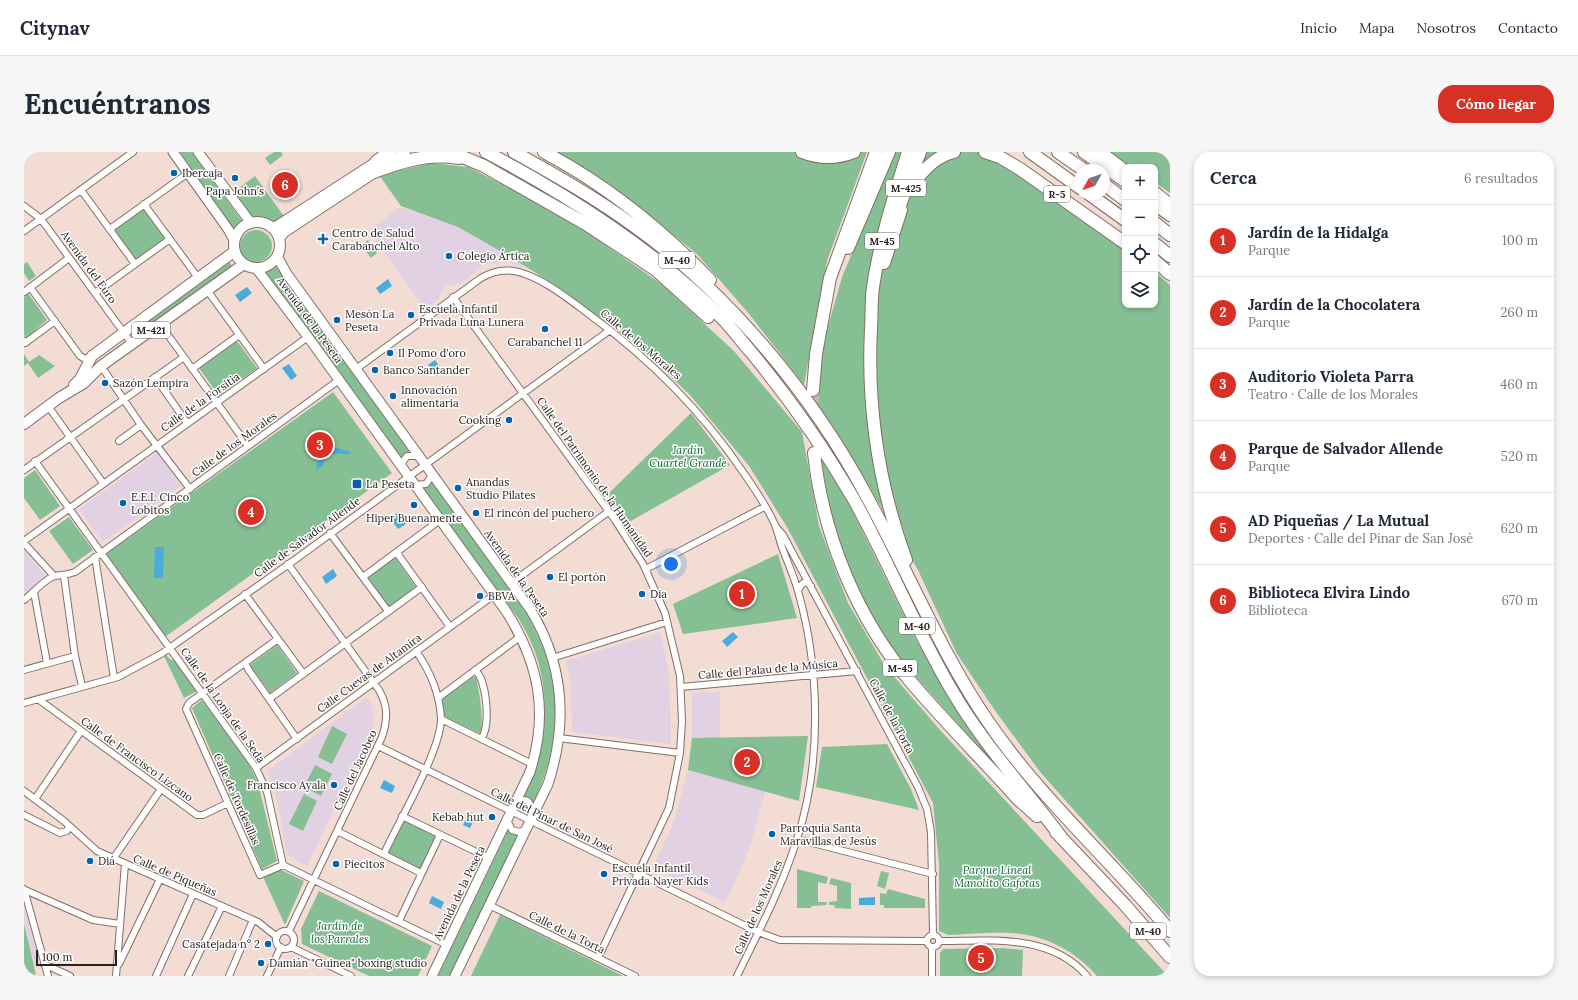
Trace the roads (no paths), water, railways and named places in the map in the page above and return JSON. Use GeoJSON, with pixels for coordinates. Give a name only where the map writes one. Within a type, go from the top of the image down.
{"type":"FeatureCollection","features":[{"type":"Feature","properties":{"kind":"highway"},"geometry":{"type":"LineString","coordinates":[[375,167],[389,152]]}},
{"type":"Feature","properties":{"kind":"highway"},"geometry":{"type":"LineString","coordinates":[[451,152],[484,166],[586,224],[656,270],[716,324],[735,344],[762,366]]}},
{"type":"Feature","properties":{"kind":"highway","name":"M-40"},"geometry":{"type":"LineString","coordinates":[[486,152],[529,175],[595,215],[662,264],[722,318],[762,366],[823,447],[851,495],[920,633],[954,695],[992,751],[1060,837],[1125,905],[1170,957]]}},
{"type":"Feature","properties":{"kind":"highway","name":"M-40"},"geometry":{"type":"LineString","coordinates":[[514,152],[602,204],[636,227],[701,282],[753,334],[808,404],[833,439],[866,494],[946,653],[964,685],[986,718],[1024,769],[1170,931]]}},
{"type":"Feature","properties":{"kind":"highway"},"geometry":{"type":"LineString","coordinates":[[544,152],[609,193],[646,219],[679,248],[736,306],[753,326],[799,385],[808,404]]}},
{"type":"Feature","properties":{"kind":"highway"},"geometry":{"type":"LineString","coordinates":[[802,152],[815,157],[829,158],[845,156],[854,152]]}},
{"type":"Feature","properties":{"kind":"highway","name":"M-45"},"geometry":{"type":"LineString","coordinates":[[813,390],[816,354],[830,278],[876,152]]}},
{"type":"Feature","properties":{"kind":"highway","name":"M-45"},"geometry":{"type":"LineString","coordinates":[[823,315],[855,232],[889,152]]}},
{"type":"Feature","properties":{"kind":"highway","name":"M-45"},"geometry":{"type":"LineString","coordinates":[[908,152],[884,229],[873,287],[870,360],[871,392],[877,451],[888,503],[909,567],[941,634],[946,653]]}},
{"type":"Feature","properties":{"kind":"highway","name":"M-425"},"geometry":{"type":"LineString","coordinates":[[884,264],[893,224],[920,152]]}},
{"type":"Feature","properties":{"kind":"highway"},"geometry":{"type":"LineString","coordinates":[[871,392],[876,321],[884,264],[901,208],[910,188],[921,173],[934,161],[954,152]]}},
{"type":"Feature","properties":{"kind":"highway","name":"R-5"},"geometry":{"type":"LineString","coordinates":[[985,152],[1000,157],[1020,169],[1122,242]]}},
{"type":"Feature","properties":{"kind":"highway"},"geometry":{"type":"LineString","coordinates":[[1005,152],[1124,236]]}},
{"type":"Feature","properties":{"kind":"highway","name":"R-5"},"geometry":{"type":"LineString","coordinates":[[1030,152],[1074,184]]}},
{"type":"Feature","properties":{"kind":"highway"},"geometry":{"type":"LineString","coordinates":[[1058,152],[1075,164]]}},
{"type":"Feature","properties":{"kind":"highway"},"geometry":{"type":"LineString","coordinates":[[1084,152],[1122,179]]}},
{"type":"Feature","properties":{"kind":"highway"},"geometry":{"type":"LineString","coordinates":[[1100,152],[1122,169]]}},
{"type":"Feature","properties":{"kind":"highway"},"geometry":{"type":"LineString","coordinates":[[1105,152],[1122,165]]}},
{"type":"Feature","properties":{"kind":"highway"},"geometry":{"type":"LineString","coordinates":[[375,167],[427,156],[447,156],[468,160]]}},
{"type":"Feature","properties":{"kind":"highway"},"geometry":{"type":"LineString","coordinates":[[1110,189],[1122,198]]}},
{"type":"Feature","properties":{"kind":"highway"},"geometry":{"type":"LineString","coordinates":[[1158,195],[1170,205]]}},
{"type":"Feature","properties":{"kind":"highway"},"geometry":{"type":"LineString","coordinates":[[1097,200],[1122,218]]}},
{"type":"Feature","properties":{"kind":"highway"},"geometry":{"type":"LineString","coordinates":[[1158,206],[1170,215]]}},
{"type":"Feature","properties":{"kind":"highway"},"geometry":{"type":"LineString","coordinates":[[1158,225],[1170,235]]}},
{"type":"Feature","properties":{"kind":"highway"},"geometry":{"type":"LineString","coordinates":[[1158,246],[1170,256]]}},
{"type":"Feature","properties":{"kind":"highway"},"geometry":{"type":"LineString","coordinates":[[1158,264],[1170,274]]}},
{"type":"Feature","properties":{"kind":"highway"},"geometry":{"type":"LineString","coordinates":[[1158,269],[1170,279]]}},
{"type":"Feature","properties":{"kind":"highway","name":"M-45"},"geometry":{"type":"LineString","coordinates":[[814,453],[816,477],[835,546],[852,592],[886,650],[910,682],[1018,799],[1060,837]]}},
{"type":"Feature","properties":{"kind":"main road"},"geometry":{"type":"LineString","coordinates":[[279,238],[284,232],[375,167],[393,152]]}},
{"type":"Feature","properties":{"kind":"main road"},"geometry":{"type":"LineString","coordinates":[[272,228],[280,225],[375,167],[405,152]]}},
{"type":"Feature","properties":{"kind":"main road"},"geometry":{"type":"LineString","coordinates":[[251,223],[266,224],[272,228],[279,238],[279,250],[277,256],[268,265],[256,268],[244,264],[235,251],[234,240],[240,229],[251,223]]}},
{"type":"Feature","properties":{"kind":"main road"},"geometry":{"type":"LineString","coordinates":[[59,398],[80,379],[92,356],[199,279],[235,251]]}},
{"type":"Feature","properties":{"kind":"main road","name":"M-421"},"geometry":{"type":"LineString","coordinates":[[24,424],[59,398],[84,383],[101,366],[244,264]]}},
{"type":"Feature","properties":{"kind":"street"},"geometry":{"type":"LineString","coordinates":[[24,231],[133,152]]}},
{"type":"Feature","properties":{"kind":"street"},"geometry":{"type":"LineString","coordinates":[[173,152],[228,229],[234,240]]}},
{"type":"Feature","properties":{"kind":"street"},"geometry":{"type":"LineString","coordinates":[[198,152],[251,223]]}},
{"type":"Feature","properties":{"kind":"street"},"geometry":{"type":"LineString","coordinates":[[110,229],[188,173]]}},
{"type":"Feature","properties":{"kind":"street"},"geometry":{"type":"LineString","coordinates":[[81,190],[135,264]]}},
{"type":"Feature","properties":{"kind":"street"},"geometry":{"type":"LineString","coordinates":[[144,204],[199,279]]}},
{"type":"Feature","properties":{"kind":"street","name":"Avenida del Euro"},"geometry":{"type":"LineString","coordinates":[[24,206],[41,218],[132,344]]}},
{"type":"Feature","properties":{"kind":"street"},"geometry":{"type":"LineString","coordinates":[[95,293],[170,239]]}},
{"type":"Feature","properties":{"kind":"street","name":"Avenida de la Peseta"},"geometry":{"type":"LineString","coordinates":[[277,256],[282,267],[540,626],[547,640],[552,658],[560,693],[559,738],[554,766],[548,784],[535,812],[456,976]]}},
{"type":"Feature","properties":{"kind":"street"},"geometry":{"type":"LineString","coordinates":[[24,292],[69,258]]}},
{"type":"Feature","properties":{"kind":"street","name":"Avenida de la Peseta"},"geometry":{"type":"LineString","coordinates":[[256,268],[308,337],[494,595],[521,636],[533,665],[540,706],[539,731],[532,764],[511,812],[432,976]]}},
{"type":"Feature","properties":{"kind":"street","name":"Calle de los Morales"},"geometry":{"type":"LineString","coordinates":[[356,369],[454,297],[489,274],[499,271],[516,271],[550,288],[610,330],[657,369],[692,404],[728,449],[774,524],[798,590],[806,627],[813,674],[815,713],[813,750],[808,791],[797,839],[782,879],[737,976]]}},
{"type":"Feature","properties":{"kind":"street"},"geometry":{"type":"LineString","coordinates":[[30,287],[80,356],[85,359],[92,356]]}},
{"type":"Feature","properties":{"kind":"street"},"geometry":{"type":"LineString","coordinates":[[207,290],[264,369]]}},
{"type":"Feature","properties":{"kind":"street","name":"Calle del Patrimonio de la Humanidad"},"geometry":{"type":"LineString","coordinates":[[454,297],[608,512],[646,569],[667,622],[681,687],[680,753],[669,808],[598,958]]}},
{"type":"Feature","properties":{"kind":"street"},"geometry":{"type":"LineString","coordinates":[[24,342],[25,343],[55,321]]}},
{"type":"Feature","properties":{"kind":"street"},"geometry":{"type":"LineString","coordinates":[[160,324],[248,446]]}},
{"type":"Feature","properties":{"kind":"street","name":"Calle de Salvador Allende"},"geometry":{"type":"LineString","coordinates":[[24,703],[114,678],[134,670],[171,648],[424,464],[524,394],[610,330]]}},
{"type":"Feature","properties":{"kind":"street"},"geometry":{"type":"LineString","coordinates":[[192,369],[239,335]]}},
{"type":"Feature","properties":{"kind":"street","name":"Calle de la Forsitia"},"geometry":{"type":"LineString","coordinates":[[24,542],[186,423],[217,403],[308,337]]}},
{"type":"Feature","properties":{"kind":"street"},"geometry":{"type":"LineString","coordinates":[[24,470],[184,357]]}},
{"type":"Feature","properties":{"kind":"street"},"geometry":{"type":"LineString","coordinates":[[101,366],[141,425],[190,489]]}},
{"type":"Feature","properties":{"kind":"street"},"geometry":{"type":"LineString","coordinates":[[155,378],[186,423]]}},
{"type":"Feature","properties":{"kind":"street","name":"Calle de los Morales"},"geometry":{"type":"LineString","coordinates":[[64,576],[74,572],[101,553],[339,380]]}},
{"type":"Feature","properties":{"kind":"street"},"geometry":{"type":"LineString","coordinates":[[48,406],[103,483]]}},
{"type":"Feature","properties":{"kind":"street"},"geometry":{"type":"LineString","coordinates":[[119,441],[141,425]]}},
{"type":"Feature","properties":{"kind":"street"},"geometry":{"type":"LineString","coordinates":[[400,466],[407,456],[418,456]]}},
{"type":"Feature","properties":{"kind":"street","name":"Calle de la Lonja de la Seda"},"geometry":{"type":"LineString","coordinates":[[36,461],[256,768],[267,792],[283,865]]}},
{"type":"Feature","properties":{"kind":"street"},"geometry":{"type":"LineString","coordinates":[[414,485],[426,484],[432,475]]}},
{"type":"Feature","properties":{"kind":"street"},"geometry":{"type":"LineString","coordinates":[[646,569],[764,507]]}},
{"type":"Feature","properties":{"kind":"street"},"geometry":{"type":"LineString","coordinates":[[510,584],[608,512]]}},
{"type":"Feature","properties":{"kind":"street"},"geometry":{"type":"LineString","coordinates":[[363,577],[440,520]]}},
{"type":"Feature","properties":{"kind":"street","name":"Calle de la Torta"},"geometry":{"type":"LineString","coordinates":[[774,524],[783,535],[857,671],[918,787],[927,809],[931,832],[933,934]]}},
{"type":"Feature","properties":{"kind":"street"},"geometry":{"type":"LineString","coordinates":[[330,533],[388,612]]}},
{"type":"Feature","properties":{"kind":"street"},"geometry":{"type":"LineString","coordinates":[[24,542],[54,576]]}},
{"type":"Feature","properties":{"kind":"street"},"geometry":{"type":"LineString","coordinates":[[396,553],[450,627]]}},
{"type":"Feature","properties":{"kind":"street"},"geometry":{"type":"LineString","coordinates":[[95,557],[114,678]]}},
{"type":"Feature","properties":{"kind":"street","name":"Calle del Jacobeo"},"geometry":{"type":"LineString","coordinates":[[288,564],[374,682],[384,699],[387,709],[386,724],[378,746],[289,932]]}},
{"type":"Feature","properties":{"kind":"street"},"geometry":{"type":"LineString","coordinates":[[24,600],[54,576],[64,576],[75,656],[82,686]]}},
{"type":"Feature","properties":{"kind":"street"},"geometry":{"type":"LineString","coordinates":[[798,590],[802,583],[806,582],[811,586]]}},
{"type":"Feature","properties":{"kind":"street"},"geometry":{"type":"LineString","coordinates":[[269,699],[422,587]]}},
{"type":"Feature","properties":{"kind":"street"},"geometry":{"type":"LineString","coordinates":[[34,592],[47,663]]}},
{"type":"Feature","properties":{"kind":"street"},"geometry":{"type":"LineString","coordinates":[[245,594],[303,673]]}},
{"type":"Feature","properties":{"kind":"street","name":"Calle Cuevas de Altamira"},"geometry":{"type":"LineString","coordinates":[[256,768],[494,595]]}},
{"type":"Feature","properties":{"kind":"street"},"geometry":{"type":"LineString","coordinates":[[552,658],[667,622]]}},
{"type":"Feature","properties":{"kind":"street"},"geometry":{"type":"LineString","coordinates":[[438,698],[521,636]]}},
{"type":"Feature","properties":{"kind":"street"},"geometry":{"type":"LineString","coordinates":[[203,692],[278,639]]}},
{"type":"Feature","properties":{"kind":"street"},"geometry":{"type":"LineString","coordinates":[[384,854],[425,770],[437,738],[441,719],[438,698],[430,675],[416,651]]}},
{"type":"Feature","properties":{"kind":"street"},"geometry":{"type":"LineString","coordinates":[[24,670],[75,656]]}},
{"type":"Feature","properties":{"kind":"street"},"geometry":{"type":"LineString","coordinates":[[245,663],[297,738]]}},
{"type":"Feature","properties":{"kind":"street"},"geometry":{"type":"LineString","coordinates":[[475,670],[482,679],[486,701],[486,724],[484,734],[481,739]]}},
{"type":"Feature","properties":{"kind":"street","name":"Calle del Palau de la Música"},"geometry":{"type":"LineString","coordinates":[[681,687],[857,671]]}},
{"type":"Feature","properties":{"kind":"street","name":"Calle de Tordesillas"},"geometry":{"type":"LineString","coordinates":[[203,692],[189,702],[186,709],[260,875],[283,865]]}},
{"type":"Feature","properties":{"kind":"street","name":"Calle de Francisco Lizcano"},"geometry":{"type":"LineString","coordinates":[[38,699],[199,816],[228,804]]}},
{"type":"Feature","properties":{"kind":"street"},"geometry":{"type":"LineString","coordinates":[[441,719],[532,764]]}},
{"type":"Feature","properties":{"kind":"street"},"geometry":{"type":"LineString","coordinates":[[35,799],[81,731]]}},
{"type":"Feature","properties":{"kind":"street"},"geometry":{"type":"LineString","coordinates":[[559,738],[680,753]]}},
{"type":"Feature","properties":{"kind":"street","name":"Calle del Pinar de San José"},"geometry":{"type":"LineString","coordinates":[[378,746],[758,932],[780,940],[926,941]]}},
{"type":"Feature","properties":{"kind":"street"},"geometry":{"type":"LineString","coordinates":[[113,859],[162,789]]}},
{"type":"Feature","properties":{"kind":"street","name":"Calle de Piqueñas"},"geometry":{"type":"LineString","coordinates":[[24,791],[69,826],[92,848],[113,859],[253,920],[261,924],[277,937]]}},
{"type":"Feature","properties":{"kind":"street"},"geometry":{"type":"LineString","coordinates":[[526,830],[519,832],[512,830],[511,812],[521,801],[528,801],[532,805],[535,812]]}},
{"type":"Feature","properties":{"kind":"street"},"geometry":{"type":"LineString","coordinates":[[24,815],[60,833],[67,831],[69,826]]}},
{"type":"Feature","properties":{"kind":"street"},"geometry":{"type":"LineString","coordinates":[[402,816],[489,858]]}},
{"type":"Feature","properties":{"kind":"street"},"geometry":{"type":"LineString","coordinates":[[337,831],[422,873]]}},
{"type":"Feature","properties":{"kind":"street"},"geometry":{"type":"LineString","coordinates":[[399,921],[440,835]]}},
{"type":"Feature","properties":{"kind":"street"},"geometry":{"type":"LineString","coordinates":[[797,839],[933,874]]}},
{"type":"Feature","properties":{"kind":"street"},"geometry":{"type":"LineString","coordinates":[[116,976],[125,864]]}},
{"type":"Feature","properties":{"kind":"street"},"geometry":{"type":"LineString","coordinates":[[283,865],[447,945]]}},
{"type":"Feature","properties":{"kind":"street"},"geometry":{"type":"LineString","coordinates":[[117,967],[160,879]]}},
{"type":"Feature","properties":{"kind":"street"},"geometry":{"type":"LineString","coordinates":[[24,889],[93,920],[120,924]]}},
{"type":"Feature","properties":{"kind":"street"},"geometry":{"type":"LineString","coordinates":[[24,889],[48,976]]}},
{"type":"Feature","properties":{"kind":"street"},"geometry":{"type":"LineString","coordinates":[[156,976],[193,894]]}},
{"type":"Feature","properties":{"kind":"street"},"geometry":{"type":"LineString","coordinates":[[188,976],[222,906]]}},
{"type":"Feature","properties":{"kind":"street","name":"Calle de la Torta"},"geometry":{"type":"LineString","coordinates":[[489,906],[636,976]]}},
{"type":"Feature","properties":{"kind":"street"},"geometry":{"type":"LineString","coordinates":[[229,976],[253,920]]}},
{"type":"Feature","properties":{"kind":"street"},"geometry":{"type":"LineString","coordinates":[[281,932],[289,932],[294,938],[291,946],[286,949],[278,944],[277,937],[281,932]]}},
{"type":"Feature","properties":{"kind":"street"},"geometry":{"type":"LineString","coordinates":[[932,947],[928,945],[926,941],[928,936],[933,934],[937,936],[939,941]]}},
{"type":"Feature","properties":{"kind":"street"},"geometry":{"type":"LineString","coordinates":[[932,947],[937,945],[939,941]]}},
{"type":"Feature","properties":{"kind":"street"},"geometry":{"type":"LineString","coordinates":[[939,941],[1008,941],[1037,945],[1064,956],[1087,976]]}},
{"type":"Feature","properties":{"kind":"street"},"geometry":{"type":"LineString","coordinates":[[291,946],[351,976]]}},
{"type":"Feature","properties":{"kind":"street"},"geometry":{"type":"LineString","coordinates":[[267,976],[281,947]]}},
{"type":"Feature","properties":{"kind":"street"},"geometry":{"type":"LineString","coordinates":[[932,947],[932,976]]}},
{"type":"Feature","properties":{"kind":"street"},"geometry":{"type":"LineString","coordinates":[[44,964],[70,976]]}},
{"type":"Feature","properties":{"kind":"water"},"geometry":{"type":"Polygon","coordinates":[[[388,279],[392,286],[380,294],[376,288],[388,279]]]}},
{"type":"Feature","properties":{"kind":"water"},"geometry":{"type":"Polygon","coordinates":[[[247,287],[252,293],[240,302],[235,295],[247,287]]]}},
{"type":"Feature","properties":{"kind":"water"},"geometry":{"type":"Polygon","coordinates":[[[435,360],[443,371],[437,376],[428,365],[435,360]]]}},
{"type":"Feature","properties":{"kind":"water"},"geometry":{"type":"Polygon","coordinates":[[[289,364],[297,376],[291,380],[282,368],[289,364]]]}},
{"type":"Feature","properties":{"kind":"water"},"geometry":{"type":"Polygon","coordinates":[[[338,448],[351,452],[347,455],[331,455],[322,467],[316,469],[318,461],[326,452],[338,448]]]}},
{"type":"Feature","properties":{"kind":"water"},"geometry":{"type":"Polygon","coordinates":[[[397,513],[406,524],[398,529],[390,518],[397,513]]]}},
{"type":"Feature","properties":{"kind":"water"},"geometry":{"type":"Polygon","coordinates":[[[155,547],[164,547],[163,578],[154,578],[155,547]]]}},
{"type":"Feature","properties":{"kind":"water"},"geometry":{"type":"Polygon","coordinates":[[[333,569],[337,576],[326,584],[322,577],[333,569]]]}},
{"type":"Feature","properties":{"kind":"water"},"geometry":{"type":"Polygon","coordinates":[[[733,632],[738,637],[727,647],[722,641],[733,632]]]}},
{"type":"Feature","properties":{"kind":"water"},"geometry":{"type":"Polygon","coordinates":[[[384,780],[395,786],[392,793],[380,788],[384,780]]]}},
{"type":"Feature","properties":{"kind":"water"},"geometry":{"type":"Polygon","coordinates":[[[469,812],[476,816],[470,828],[463,825],[469,812]]]}},
{"type":"Feature","properties":{"kind":"water"},"geometry":{"type":"Polygon","coordinates":[[[432,896],[444,902],[441,909],[429,903],[432,896]]]}},
{"type":"Feature","properties":{"kind":"water"},"geometry":{"type":"Polygon","coordinates":[[[875,897],[875,905],[859,905],[859,898],[875,897]]]}},
{"type":"Feature","properties":{"kind":"tunnel"},"geometry":{"type":"LineString","coordinates":[[813,390],[814,441]]}},
{"type":"Feature","properties":{"kind":"place","name":"Ibercaja"},"geometry":{"type":"Point","coordinates":[174,173]}},
{"type":"Feature","properties":{"kind":"place","name":"Papa John's"},"geometry":{"type":"Point","coordinates":[235,178]}},
{"type":"Feature","properties":{"kind":"place","name":"Biblioteca Elvira Lindo"},"geometry":{"type":"Point","coordinates":[285,185]}},
{"type":"Feature","properties":{"kind":"place","name":"Centro de Salud Carabanchel Alto"},"geometry":{"type":"Point","coordinates":[323,239]}},
{"type":"Feature","properties":{"kind":"place","name":"Colegio Ártica"},"geometry":{"type":"Point","coordinates":[449,256]}},
{"type":"Feature","properties":{"kind":"place","name":"Escuela Infantil Privada Luna Lunera"},"geometry":{"type":"Point","coordinates":[411,315]}},
{"type":"Feature","properties":{"kind":"place","name":"Mesón La Peseta"},"geometry":{"type":"Point","coordinates":[337,320]}},
{"type":"Feature","properties":{"kind":"place","name":"Carabanchel 11"},"geometry":{"type":"Point","coordinates":[545,329]}},
{"type":"Feature","properties":{"kind":"place","name":"Il Pomo d'oro"},"geometry":{"type":"Point","coordinates":[390,353]}},
{"type":"Feature","properties":{"kind":"place","name":"Banco Santander"},"geometry":{"type":"Point","coordinates":[375,370]}},
{"type":"Feature","properties":{"kind":"place","name":"Sazón Lempira"},"geometry":{"type":"Point","coordinates":[105,383]}},
{"type":"Feature","properties":{"kind":"place","name":"Innovación alimentaria"},"geometry":{"type":"Point","coordinates":[393,396]}},
{"type":"Feature","properties":{"kind":"place","name":"Cooking"},"geometry":{"type":"Point","coordinates":[509,420]}},
{"type":"Feature","properties":{"kind":"place","name":"Auditorio Violeta Parra"},"geometry":{"type":"Point","coordinates":[320,445]}},
{"type":"Feature","properties":{"kind":"place","name":"La Peseta"},"geometry":{"type":"Point","coordinates":[357,484]}},
{"type":"Feature","properties":{"kind":"place","name":"Anandas Studio Pilates"},"geometry":{"type":"Point","coordinates":[458,488]}},
{"type":"Feature","properties":{"kind":"place","name":"E.E.I. Cinco Lobitos"},"geometry":{"type":"Point","coordinates":[123,503]}},
{"type":"Feature","properties":{"kind":"place","name":"Hiper Buenamente"},"geometry":{"type":"Point","coordinates":[414,505]}},
{"type":"Feature","properties":{"kind":"place","name":"Parque de Salvador Allende"},"geometry":{"type":"Point","coordinates":[251,512]}},
{"type":"Feature","properties":{"kind":"place","name":"El rincón del puchero"},"geometry":{"type":"Point","coordinates":[476,513]}},
{"type":"Feature","properties":{"kind":"place","name":"El portón"},"geometry":{"type":"Point","coordinates":[550,577]}},
{"type":"Feature","properties":{"kind":"place","name":"Dia"},"geometry":{"type":"Point","coordinates":[642,594]}},
{"type":"Feature","properties":{"kind":"place","name":"Jardín de la Hidalga"},"geometry":{"type":"Point","coordinates":[742,594]}},
{"type":"Feature","properties":{"kind":"place","name":"BBVA"},"geometry":{"type":"Point","coordinates":[480,596]}},
{"type":"Feature","properties":{"kind":"place","name":"Jardín de la Chocolatera"},"geometry":{"type":"Point","coordinates":[747,762]}},
{"type":"Feature","properties":{"kind":"place","name":"Francisco Ayala"},"geometry":{"type":"Point","coordinates":[334,785]}},
{"type":"Feature","properties":{"kind":"place","name":"Kebab hut"},"geometry":{"type":"Point","coordinates":[492,817]}},
{"type":"Feature","properties":{"kind":"place","name":"Parroquia Santa Maravillas de Jesús"},"geometry":{"type":"Point","coordinates":[772,834]}},
{"type":"Feature","properties":{"kind":"place","name":"Diá"},"geometry":{"type":"Point","coordinates":[90,861]}},
{"type":"Feature","properties":{"kind":"place","name":"Piecitos"},"geometry":{"type":"Point","coordinates":[336,864]}},
{"type":"Feature","properties":{"kind":"place","name":"Escuela Infantil Privada Nayer Kids"},"geometry":{"type":"Point","coordinates":[604,874]}},
{"type":"Feature","properties":{"kind":"place","name":"Casatejada n° 2"},"geometry":{"type":"Point","coordinates":[268,944]}},
{"type":"Feature","properties":{"kind":"place","name":"AD Piqueñas / La Mutual"},"geometry":{"type":"Point","coordinates":[981,958]}},
{"type":"Feature","properties":{"kind":"place","name":"Damián \"Guinea\" boxing studio"},"geometry":{"type":"Point","coordinates":[261,963]}},
{"type":"Feature","properties":{"kind":"park label","name":"Jardín Cuartel Grande"},"geometry":{"type":"Point","coordinates":[688,456]}},
{"type":"Feature","properties":{"kind":"park label","name":"Parque Lineal Manolito Gafotas"},"geometry":{"type":"Point","coordinates":[997,876]}},
{"type":"Feature","properties":{"kind":"park label","name":"Jardín de los Parrales"},"geometry":{"type":"Point","coordinates":[340,932]}}]}
